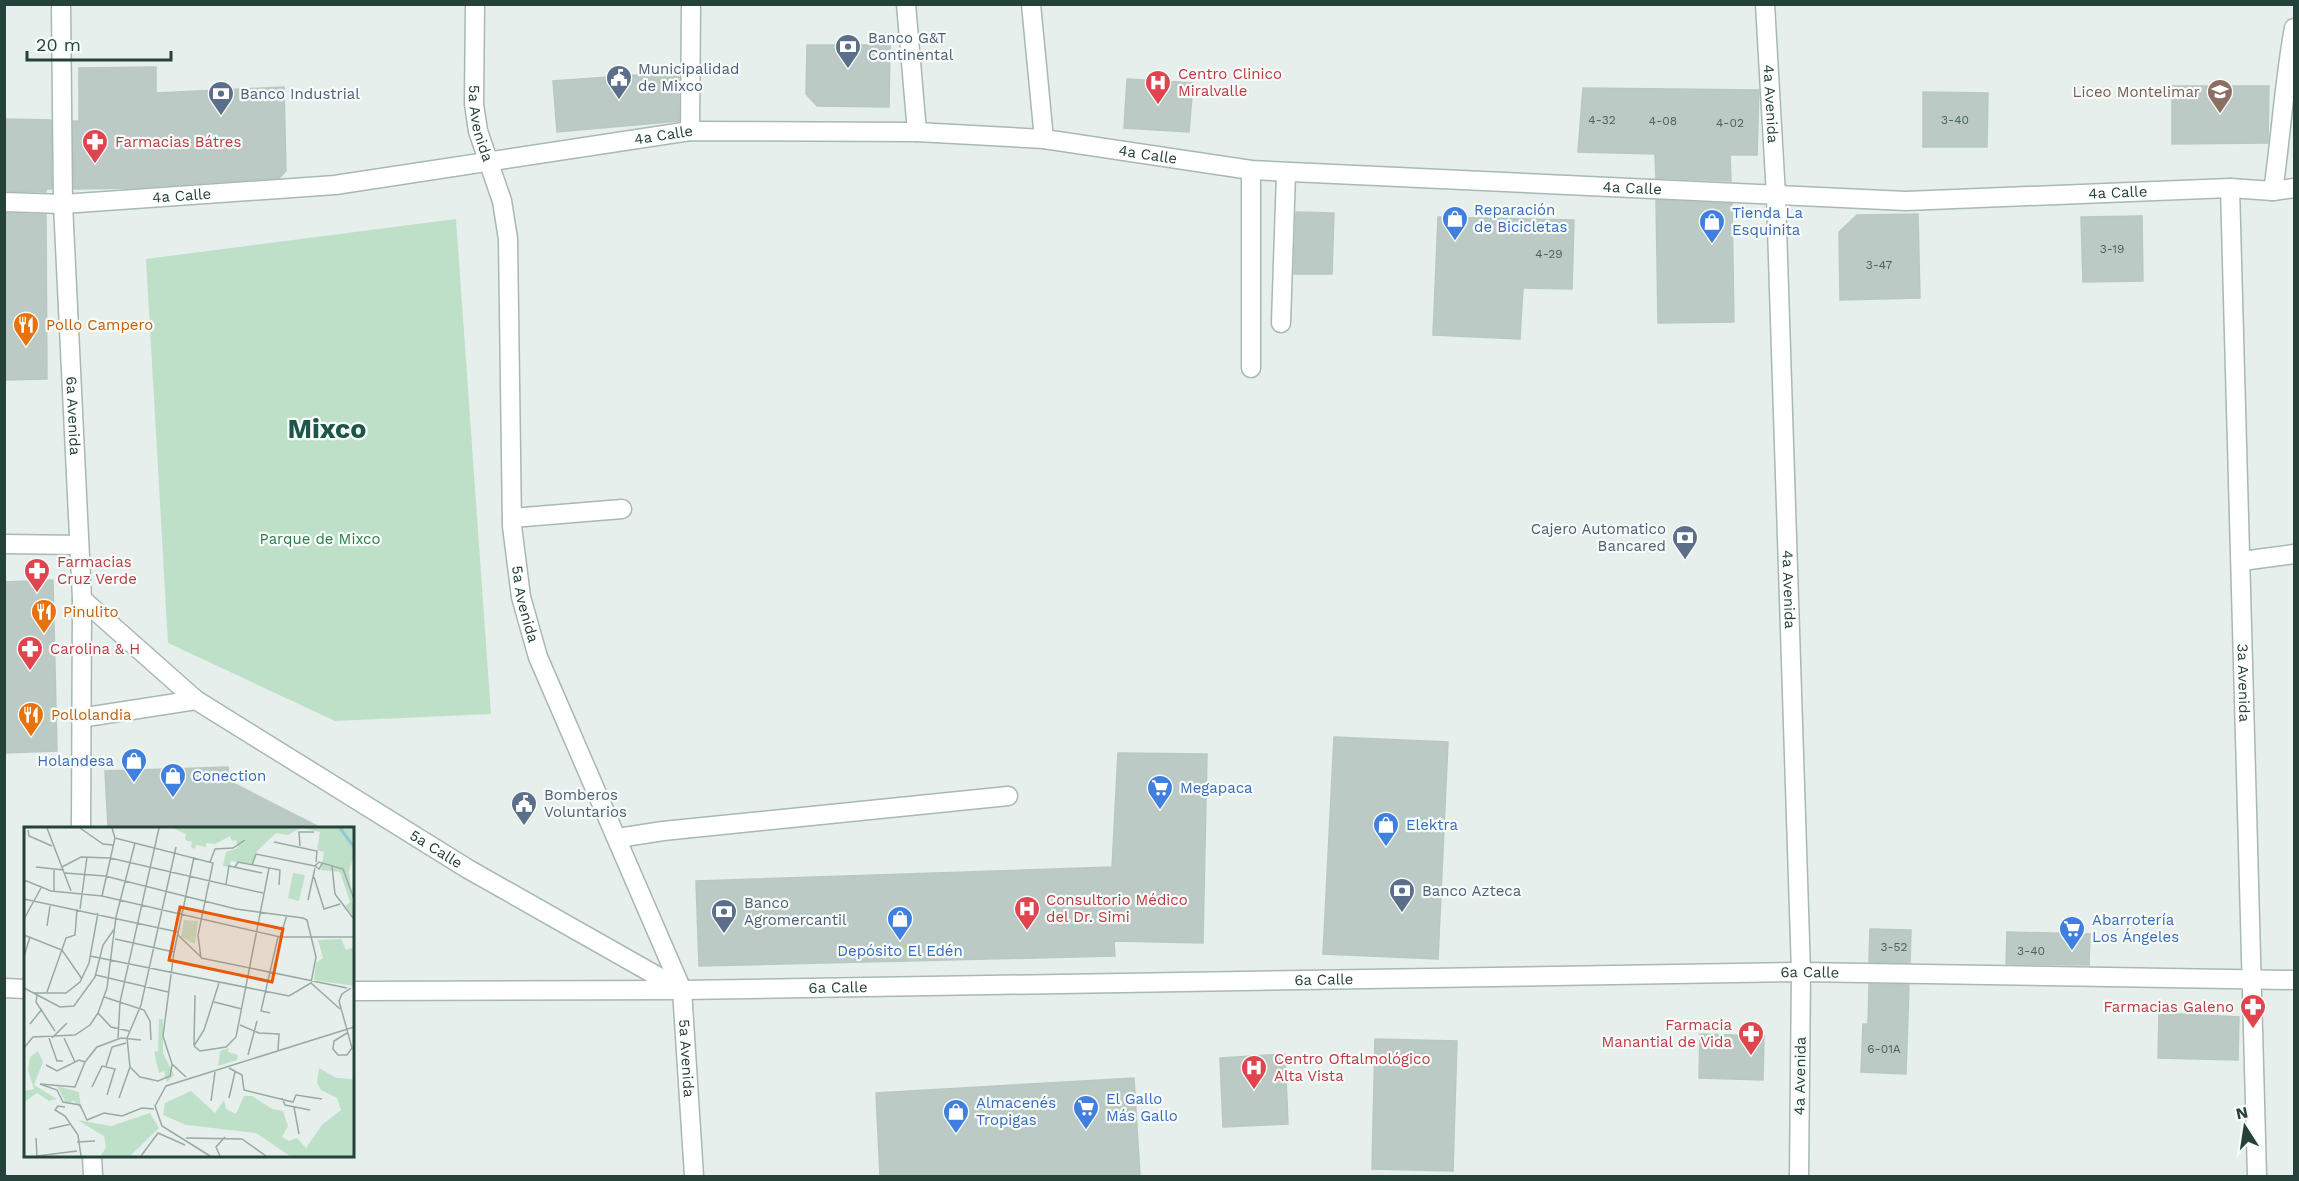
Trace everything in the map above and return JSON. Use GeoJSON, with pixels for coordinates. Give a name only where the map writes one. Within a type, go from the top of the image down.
{"type":"FeatureCollection","features":[{"type":"Feature","properties":{"kind":"street","name":"6a Avenida"},"geometry":{"type":"LineString","coordinates":[[61,4],[63,204],[82,599],[81,827]]}},
{"type":"Feature","properties":{"kind":"street","name":"5a Avenida"},"geometry":{"type":"LineString","coordinates":[[475,4],[474,104],[478,131],[502,201],[508,239],[512,518],[521,597],[538,657],[682,990],[694,1176]]}},
{"type":"Feature","properties":{"kind":"street"},"geometry":{"type":"LineString","coordinates":[[690,131],[691,4]]}},
{"type":"Feature","properties":{"kind":"street"},"geometry":{"type":"LineString","coordinates":[[906,4],[917,132]]}},
{"type":"Feature","properties":{"kind":"street"},"geometry":{"type":"LineString","coordinates":[[1031,4],[1044,140]]}},
{"type":"Feature","properties":{"kind":"street","name":"4a Avenida"},"geometry":{"type":"LineString","coordinates":[[1765,4],[1776,196],[1801,972],[1799,1176]]}},
{"type":"Feature","properties":{"kind":"street"},"geometry":{"type":"LineString","coordinates":[[2273,191],[2283,129],[2286,69],[2295,28]]}},
{"type":"Feature","properties":{"kind":"street","name":"4a Calle"},"geometry":{"type":"LineString","coordinates":[[4,202],[63,204],[335,185],[690,131],[917,132],[1044,140],[1286,173],[1511,181],[1906,201],[2230,188],[2273,191],[2295,188]]}},
{"type":"Feature","properties":{"kind":"street"},"geometry":{"type":"LineString","coordinates":[[1251,170],[1251,369]]}},
{"type":"Feature","properties":{"kind":"street"},"geometry":{"type":"LineString","coordinates":[[1281,323],[1286,173]]}},
{"type":"Feature","properties":{"kind":"street","name":"3a Avenida"},"geometry":{"type":"LineString","coordinates":[[2230,188],[2242,561],[2257,1176]]}},
{"type":"Feature","properties":{"kind":"street"},"geometry":{"type":"LineString","coordinates":[[512,518],[622,509]]}},
{"type":"Feature","properties":{"kind":"street"},"geometry":{"type":"LineString","coordinates":[[4,544],[79,544]]}},
{"type":"Feature","properties":{"kind":"street"},"geometry":{"type":"LineString","coordinates":[[2242,561],[2295,554]]}},
{"type":"Feature","properties":{"kind":"street","name":"5a Calle"},"geometry":{"type":"LineString","coordinates":[[82,599],[196,700],[468,869],[682,990]]}},
{"type":"Feature","properties":{"kind":"street"},"geometry":{"type":"LineString","coordinates":[[80,718],[196,700]]}},
{"type":"Feature","properties":{"kind":"street"},"geometry":{"type":"LineString","coordinates":[[618,838],[663,831],[1008,796]]}},
{"type":"Feature","properties":{"kind":"street","name":"6a Calle"},"geometry":{"type":"LineString","coordinates":[[354,991],[682,990],[1801,972],[2252,977],[2295,980]]}},
{"type":"Feature","properties":{"kind":"street"},"geometry":{"type":"LineString","coordinates":[[4,988],[24,989]]}},
{"type":"Feature","properties":{"kind":"street"},"geometry":{"type":"LineString","coordinates":[[92,1157],[93,1176]]}},
{"type":"Feature","properties":{"kind":"green space","name":"Parque de Mixco"},"geometry":{"type":"Polygon","coordinates":[[[456,219],[491,714],[335,721],[168,643],[146,259],[456,219]]]}},
{"type":"Feature","properties":{"kind":"building","name":"Banco G&T Continental"},"geometry":{"type":"Polygon","coordinates":[[[807,45],[890,45],[889,107],[817,106],[806,94],[807,45]]]}},
{"type":"Feature","properties":{"kind":"building"},"geometry":{"type":"Polygon","coordinates":[[[156,67],[156,93],[284,87],[286,171],[279,178],[132,188],[74,189],[73,121],[79,121],[79,68],[156,67]]]}},
{"type":"Feature","properties":{"kind":"building","name":"Municipalidad de Mixco"},"geometry":{"type":"Polygon","coordinates":[[[679,72],[679,121],[557,132],[553,81],[679,72]]]}},
{"type":"Feature","properties":{"kind":"building","name":"Centro Clinico Miralvalle"},"geometry":{"type":"Polygon","coordinates":[[[1127,79],[1193,83],[1189,132],[1124,128],[1127,79]]]}},
{"type":"Feature","properties":{"kind":"building","name":"Liceo Montelimar"},"geometry":{"type":"Polygon","coordinates":[[[2172,86],[2269,86],[2268,143],[2172,144],[2172,86]]]}},
{"type":"Feature","properties":{"kind":"building"},"geometry":{"type":"Polygon","coordinates":[[[1583,88],[1759,90],[1757,155],[1730,155],[1731,181],[1656,178],[1655,154],[1578,152],[1583,88]]]}},
{"type":"Feature","properties":{"kind":"building"},"geometry":{"type":"Polygon","coordinates":[[[1923,92],[1988,93],[1987,147],[1923,147],[1923,92]]]}},
{"type":"Feature","properties":{"kind":"building"},"geometry":{"type":"Polygon","coordinates":[[[4,119],[51,120],[52,189],[46,189],[46,192],[4,191],[4,119]]]}},
{"type":"Feature","properties":{"kind":"building"},"geometry":{"type":"Polygon","coordinates":[[[1656,200],[1732,204],[1734,322],[1658,323],[1656,200]]]}},
{"type":"Feature","properties":{"kind":"building"},"geometry":{"type":"Polygon","coordinates":[[[1296,212],[1334,213],[1332,274],[1294,274],[1296,212]]]}},
{"type":"Feature","properties":{"kind":"building"},"geometry":{"type":"Polygon","coordinates":[[[4,213],[46,215],[47,379],[4,380],[4,213]]]}},
{"type":"Feature","properties":{"kind":"building"},"geometry":{"type":"Polygon","coordinates":[[[1918,214],[1920,298],[1840,300],[1839,232],[1857,215],[1918,214]]]}},
{"type":"Feature","properties":{"kind":"building"},"geometry":{"type":"Polygon","coordinates":[[[2142,216],[2143,281],[2083,282],[2081,217],[2142,216]]]}},
{"type":"Feature","properties":{"kind":"building"},"geometry":{"type":"Polygon","coordinates":[[[1438,217],[1574,220],[1572,289],[1523,288],[1520,339],[1433,335],[1438,217]]]}},
{"type":"Feature","properties":{"kind":"building"},"geometry":{"type":"Polygon","coordinates":[[[53,580],[57,751],[4,753],[4,582],[53,580]]]}},
{"type":"Feature","properties":{"kind":"building","name":"Elektra"},"geometry":{"type":"Polygon","coordinates":[[[1334,737],[1448,742],[1438,959],[1323,954],[1334,737]]]}},
{"type":"Feature","properties":{"kind":"building"},"geometry":{"type":"Polygon","coordinates":[[[1118,753],[1207,754],[1203,943],[1114,941],[1115,956],[699,966],[696,881],[1112,867],[1118,753]]]}},
{"type":"Feature","properties":{"kind":"building"},"geometry":{"type":"Polygon","coordinates":[[[228,767],[229,781],[319,827],[108,827],[105,771],[228,767]]]}},
{"type":"Feature","properties":{"kind":"building"},"geometry":{"type":"Polygon","coordinates":[[[1870,929],[1911,930],[1910,963],[1869,962],[1870,929]]]}},
{"type":"Feature","properties":{"kind":"building"},"geometry":{"type":"Polygon","coordinates":[[[2007,932],[2090,934],[2089,965],[2006,964],[2007,932]]]}},
{"type":"Feature","properties":{"kind":"building"},"geometry":{"type":"Polygon","coordinates":[[[1869,984],[1909,985],[1906,1074],[1861,1072],[1863,1024],[1868,1024],[1869,984]]]}},
{"type":"Feature","properties":{"kind":"building"},"geometry":{"type":"Polygon","coordinates":[[[2159,1013],[2239,1017],[2238,1060],[2158,1058],[2159,1013]]]}},
{"type":"Feature","properties":{"kind":"building"},"geometry":{"type":"Polygon","coordinates":[[[1700,1034],[1764,1036],[1763,1080],[1699,1078],[1700,1034]]]}},
{"type":"Feature","properties":{"kind":"building"},"geometry":{"type":"Polygon","coordinates":[[[1375,1039],[1457,1041],[1453,1171],[1372,1169],[1375,1039]]]}},
{"type":"Feature","properties":{"kind":"building","name":"Centro Oftalmológico Alta Vista"},"geometry":{"type":"Polygon","coordinates":[[[1285,1054],[1288,1124],[1223,1127],[1220,1058],[1285,1054]]]}},
{"type":"Feature","properties":{"kind":"building"},"geometry":{"type":"Polygon","coordinates":[[[1134,1078],[1140,1176],[880,1176],[876,1093],[1134,1078]]]}},
{"type":"Feature","properties":{"kind":"place","name":"Banco G&T Continental"},"geometry":{"type":"Point","coordinates":[848,70]}},
{"type":"Feature","properties":{"kind":"place","name":"Municipalidad de Mixco"},"geometry":{"type":"Point","coordinates":[619,101]}},
{"type":"Feature","properties":{"kind":"place","name":"Centro Clinico Miralvalle"},"geometry":{"type":"Point","coordinates":[1158,106]}},
{"type":"Feature","properties":{"kind":"place","name":"Liceo Montelimar"},"geometry":{"type":"Point","coordinates":[2220,115]}},
{"type":"Feature","properties":{"kind":"place","name":"Banco Industrial"},"geometry":{"type":"Point","coordinates":[221,117]}},
{"type":"Feature","properties":{"kind":"place","name":"Farmacias Bátres"},"geometry":{"type":"Point","coordinates":[95,165]}},
{"type":"Feature","properties":{"kind":"place","name":"Reparación de Bicicletas"},"geometry":{"type":"Point","coordinates":[1455,242]}},
{"type":"Feature","properties":{"kind":"place","name":"Tienda La Esquinita"},"geometry":{"type":"Point","coordinates":[1712,245]}},
{"type":"Feature","properties":{"kind":"place","name":"Pollo Campero"},"geometry":{"type":"Point","coordinates":[26,348]}},
{"type":"Feature","properties":{"kind":"place","name":"Cajero Automatico Bancared"},"geometry":{"type":"Point","coordinates":[1685,561]}},
{"type":"Feature","properties":{"kind":"place","name":"Farmacias Cruz Verde"},"geometry":{"type":"Point","coordinates":[37,594]}},
{"type":"Feature","properties":{"kind":"place","name":"Pinulito"},"geometry":{"type":"Point","coordinates":[44,635]}},
{"type":"Feature","properties":{"kind":"place","name":"Carolina & H"},"geometry":{"type":"Point","coordinates":[30,672]}},
{"type":"Feature","properties":{"kind":"place","name":"Pollolandia"},"geometry":{"type":"Point","coordinates":[31,738]}},
{"type":"Feature","properties":{"kind":"place","name":"Holandesa"},"geometry":{"type":"Point","coordinates":[134,784]}},
{"type":"Feature","properties":{"kind":"place","name":"Conection"},"geometry":{"type":"Point","coordinates":[173,799]}},
{"type":"Feature","properties":{"kind":"place","name":"Megapaca"},"geometry":{"type":"Point","coordinates":[1160,811]}},
{"type":"Feature","properties":{"kind":"place","name":"Bomberos Voluntarios"},"geometry":{"type":"Point","coordinates":[524,827]}},
{"type":"Feature","properties":{"kind":"place","name":"Elektra"},"geometry":{"type":"Point","coordinates":[1386,848]}},
{"type":"Feature","properties":{"kind":"place","name":"Banco Azteca"},"geometry":{"type":"Point","coordinates":[1402,914]}},
{"type":"Feature","properties":{"kind":"place","name":"Consultorio Médico del Dr. Simi"},"geometry":{"type":"Point","coordinates":[1027,932]}},
{"type":"Feature","properties":{"kind":"place","name":"Banco Agromercantil"},"geometry":{"type":"Point","coordinates":[724,935]}},
{"type":"Feature","properties":{"kind":"place","name":"Depósito El Edén"},"geometry":{"type":"Point","coordinates":[900,942]}},
{"type":"Feature","properties":{"kind":"place","name":"Abarrotería Los Ángeles"},"geometry":{"type":"Point","coordinates":[2072,952]}},
{"type":"Feature","properties":{"kind":"place","name":"Farmacias Galeno"},"geometry":{"type":"Point","coordinates":[2253,1030]}},
{"type":"Feature","properties":{"kind":"place","name":"Farmacia Manantial de Vida"},"geometry":{"type":"Point","coordinates":[1751,1057]}},
{"type":"Feature","properties":{"kind":"place","name":"Centro Oftalmológico Alta Vista"},"geometry":{"type":"Point","coordinates":[1254,1091]}},
{"type":"Feature","properties":{"kind":"place","name":"El Gallo Más Gallo"},"geometry":{"type":"Point","coordinates":[1086,1131]}},
{"type":"Feature","properties":{"kind":"place","name":"Almacenés Tropigas"},"geometry":{"type":"Point","coordinates":[956,1135]}},
{"type":"Feature","properties":{"kind":"district","name":"Mixco"},"geometry":{"type":"Point","coordinates":[327,429]}}]}
